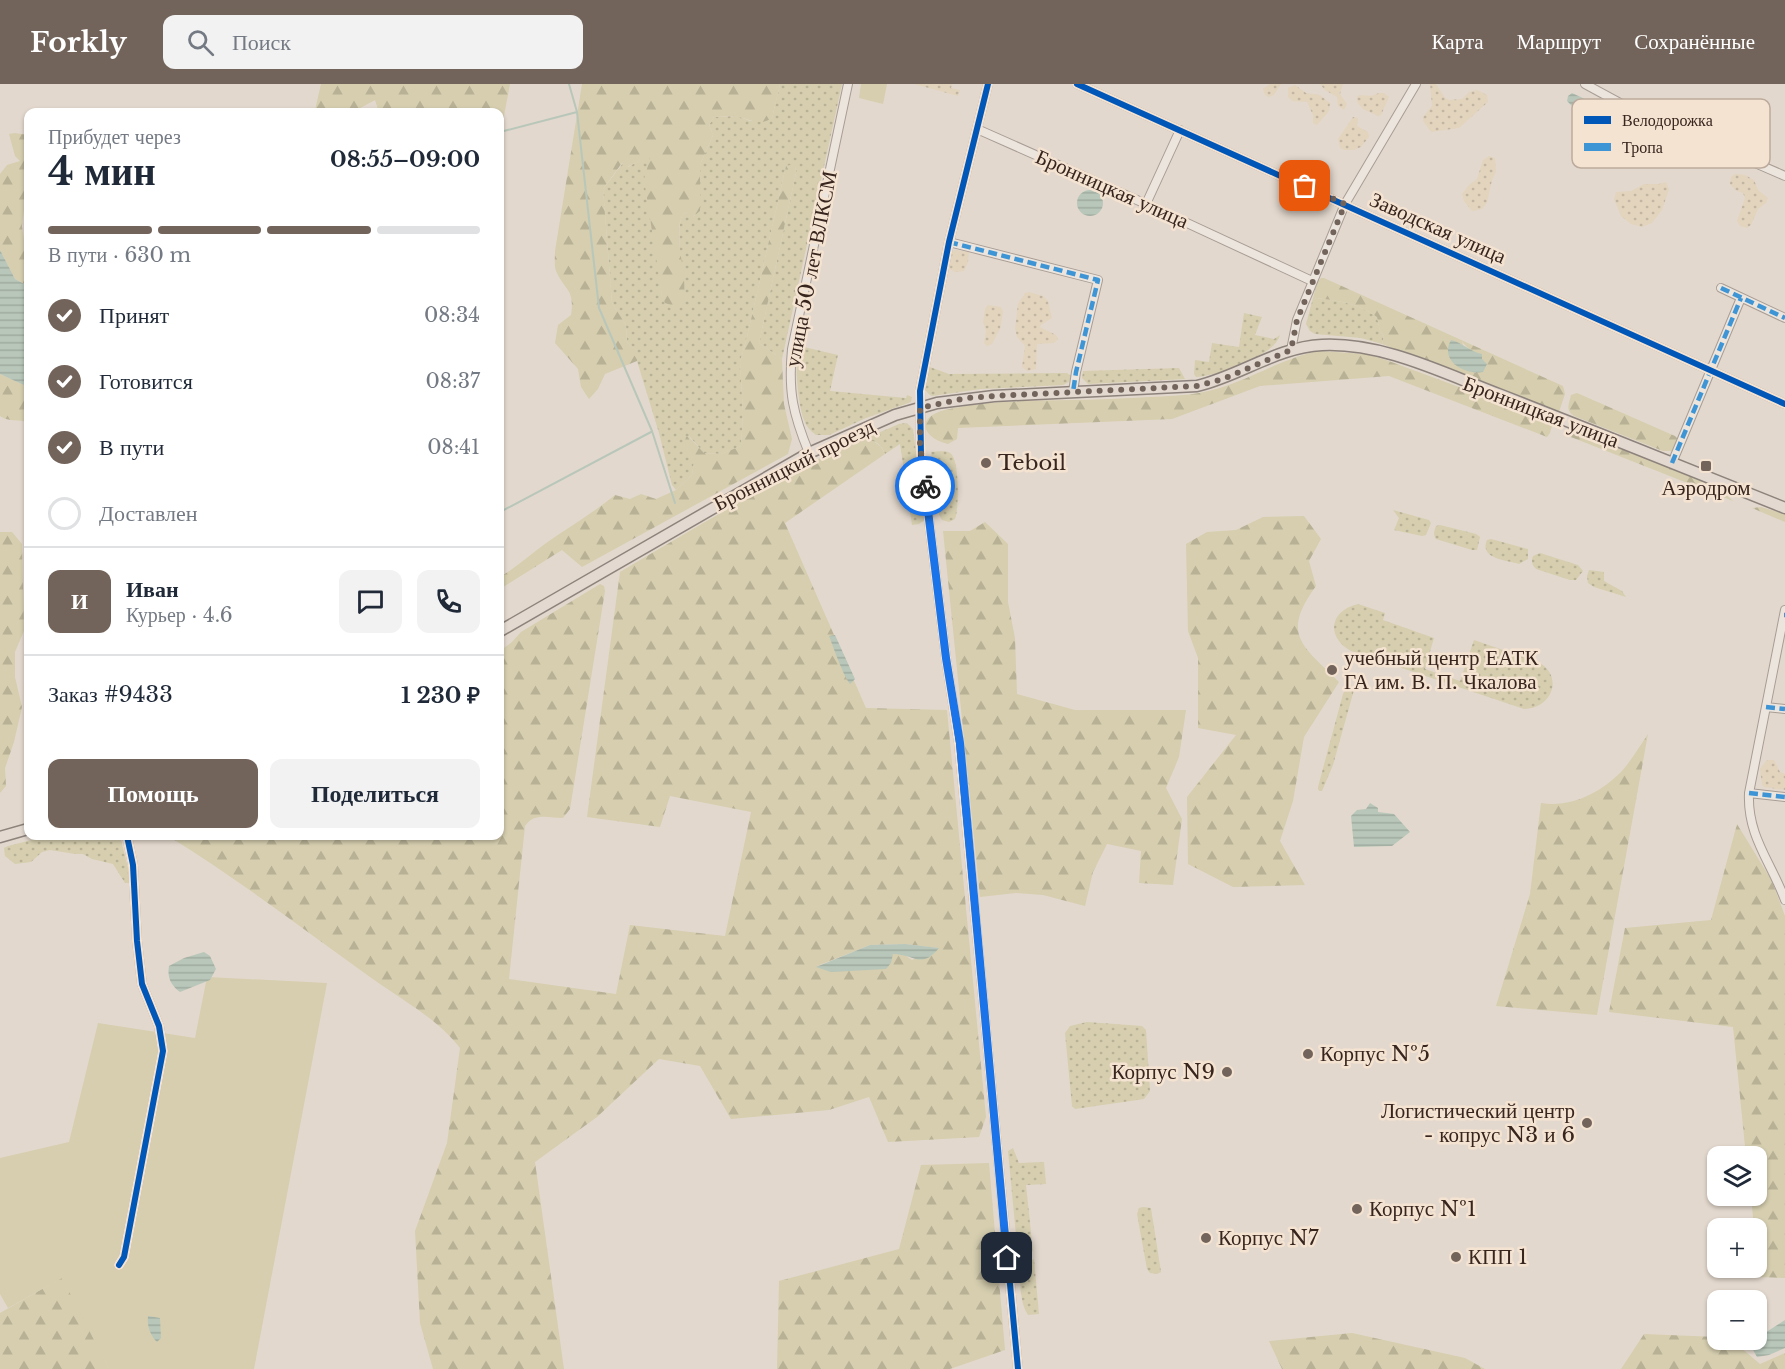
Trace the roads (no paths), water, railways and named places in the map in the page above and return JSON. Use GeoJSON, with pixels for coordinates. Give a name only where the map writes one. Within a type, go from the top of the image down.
{"type":"FeatureCollection","features":[{"type":"Feature","properties":{"kind":"main road","name":"Бронницкая улица"},"geometry":{"type":"LineString","coordinates":[[1291,350],[1306,346],[1339,345],[1380,351],[1540,411],[1785,508]]}},
{"type":"Feature","properties":{"kind":"main road","name":"Бронницкий проезд"},"geometry":{"type":"LineString","coordinates":[[504,629],[809,453],[868,425],[937,403],[984,396],[1197,386],[1223,379],[1291,350]]}},
{"type":"Feature","properties":{"kind":"main road"},"geometry":{"type":"LineString","coordinates":[[0,837],[24,830]]}},
{"type":"Feature","properties":{"kind":"street","name":"улица 50 лет ВЛКСМ"},"geometry":{"type":"LineString","coordinates":[[809,453],[792,405],[790,368],[792,349],[848,84]]}},
{"type":"Feature","properties":{"kind":"street"},"geometry":{"type":"LineString","coordinates":[[988,84],[949,242],[922,374],[920,408],[922,466],[946,658],[960,743],[1018,1369]]}},
{"type":"Feature","properties":{"kind":"street","name":"Заводская улица"},"geometry":{"type":"LineString","coordinates":[[1077,84],[1785,404]]}},
{"type":"Feature","properties":{"kind":"street"},"geometry":{"type":"LineString","coordinates":[[1291,350],[1297,320],[1345,204],[1416,84]]}},
{"type":"Feature","properties":{"kind":"street"},"geometry":{"type":"LineString","coordinates":[[1585,84],[1612,99]]}},
{"type":"Feature","properties":{"kind":"street","name":"Бронницкая улица"},"geometry":{"type":"LineString","coordinates":[[976,129],[1312,281]]}},
{"type":"Feature","properties":{"kind":"street"},"geometry":{"type":"LineString","coordinates":[[1146,204],[1180,130]]}},
{"type":"Feature","properties":{"kind":"street"},"geometry":{"type":"LineString","coordinates":[[1766,168],[1785,176]]}},
{"type":"Feature","properties":{"kind":"street"},"geometry":{"type":"LineString","coordinates":[[949,242],[1098,280],[1073,392]]}},
{"type":"Feature","properties":{"kind":"street"},"geometry":{"type":"LineString","coordinates":[[1720,288],[1785,318]]}},
{"type":"Feature","properties":{"kind":"street"},"geometry":{"type":"LineString","coordinates":[[1672,463],[1741,298]]}},
{"type":"Feature","properties":{"kind":"street"},"geometry":{"type":"LineString","coordinates":[[1785,613],[1748,805],[1753,831],[1785,900]]}},
{"type":"Feature","properties":{"kind":"street"},"geometry":{"type":"LineString","coordinates":[[1766,706],[1785,709]]}},
{"type":"Feature","properties":{"kind":"street"},"geometry":{"type":"LineString","coordinates":[[1749,793],[1785,797]]}},
{"type":"Feature","properties":{"kind":"street"},"geometry":{"type":"LineString","coordinates":[[119,1264],[124,1257],[163,1051],[159,1026],[142,984],[133,865],[128,840]]}},
{"type":"Feature","properties":{"kind":"waterway"},"geometry":{"type":"LineString","coordinates":[[569,84],[577,112],[599,308],[652,431],[675,503]]}},
{"type":"Feature","properties":{"kind":"waterway"},"geometry":{"type":"LineString","coordinates":[[504,131],[577,112]]}},
{"type":"Feature","properties":{"kind":"waterway"},"geometry":{"type":"LineString","coordinates":[[504,510],[651,432]]}},
{"type":"Feature","properties":{"kind":"place","name":"Teboil"},"geometry":{"type":"Point","coordinates":[986,463]}},
{"type":"Feature","properties":{"kind":"place","name":"Аэродром"},"geometry":{"type":"Point","coordinates":[1706,466]}},
{"type":"Feature","properties":{"kind":"place","name":"учебный центр ЕАТК ГА им. В. П. Чкалова"},"geometry":{"type":"Point","coordinates":[1332,670]}},
{"type":"Feature","properties":{"kind":"place","name":"Корпус №5"},"geometry":{"type":"Point","coordinates":[1308,1054]}},
{"type":"Feature","properties":{"kind":"place","name":"Корпус N9"},"geometry":{"type":"Point","coordinates":[1227,1072]}},
{"type":"Feature","properties":{"kind":"place","name":"Логистический центр - копрус N3 и 6"},"geometry":{"type":"Point","coordinates":[1587,1123]}},
{"type":"Feature","properties":{"kind":"place","name":"Корпус №1"},"geometry":{"type":"Point","coordinates":[1357,1209]}},
{"type":"Feature","properties":{"kind":"place","name":"Корпус N7"},"geometry":{"type":"Point","coordinates":[1206,1238]}},
{"type":"Feature","properties":{"kind":"place","name":"КПП 1"},"geometry":{"type":"Point","coordinates":[1456,1257]}}]}
